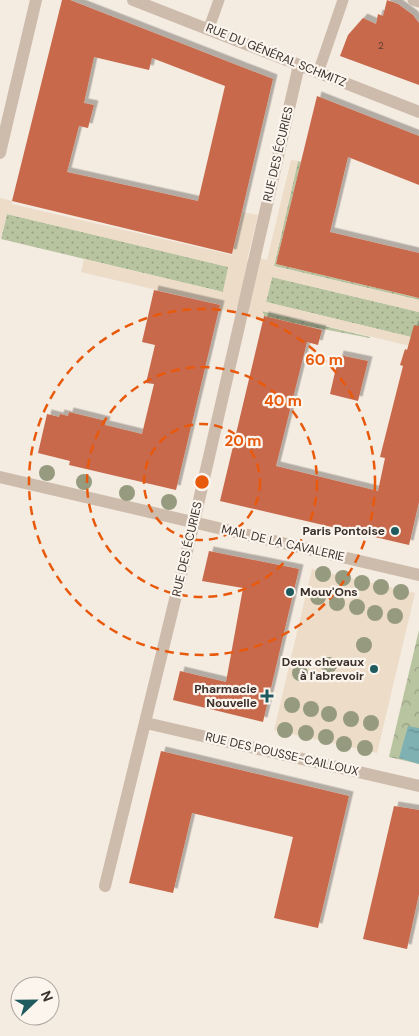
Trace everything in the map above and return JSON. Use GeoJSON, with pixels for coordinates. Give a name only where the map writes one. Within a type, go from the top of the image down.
{"type":"FeatureCollection","features":[{"type":"Feature","properties":{"kind":"street"},"geometry":{"type":"LineString","coordinates":[[0,153],[36,0]]}},
{"type":"Feature","properties":{"kind":"street","name":"RUE DU GÉNÉRAL SCHMITZ"},"geometry":{"type":"LineString","coordinates":[[133,0],[419,112]]}},
{"type":"Feature","properties":{"kind":"street","name":"RUE DES ÉCURIES"},"geometry":{"type":"LineString","coordinates":[[105,886],[194,522],[299,65]]}},
{"type":"Feature","properties":{"kind":"street","name":"MAIL DE LA CAVALERIE"},"geometry":{"type":"LineString","coordinates":[[0,477],[419,575]]}},
{"type":"Feature","properties":{"kind":"street","name":"RUE DES POUSSE-CAILLOUX"},"geometry":{"type":"LineString","coordinates":[[146,723],[419,786]]}},
{"type":"Feature","properties":{"kind":"lane"},"geometry":{"type":"LineString","coordinates":[[208,28],[219,0]]}},
{"type":"Feature","properties":{"kind":"lane"},"geometry":{"type":"LineString","coordinates":[[318,72],[343,0]]}},
{"type":"Feature","properties":{"kind":"lane"},"geometry":{"type":"LineString","coordinates":[[413,0],[419,2]]}},
{"type":"Feature","properties":{"kind":"green space"},"geometry":{"type":"Polygon","coordinates":[[[298,161],[301,162],[276,264],[419,298],[419,300],[274,266],[298,161]]]}},
{"type":"Feature","properties":{"kind":"green space"},"geometry":{"type":"Polygon","coordinates":[[[7,214],[229,267],[223,292],[1,239],[7,214]]]}},
{"type":"Feature","properties":{"kind":"green space"},"geometry":{"type":"Polygon","coordinates":[[[272,277],[419,312],[419,339],[266,302],[272,277]]]}},
{"type":"Feature","properties":{"kind":"green space"},"geometry":{"type":"Polygon","coordinates":[[[262,311],[370,337],[370,338],[264,316],[262,311]]]}},
{"type":"Feature","properties":{"kind":"green space"},"geometry":{"type":"Polygon","coordinates":[[[419,630],[419,764],[389,757],[419,630]]]}},
{"type":"Feature","properties":{"kind":"shaded area"},"geometry":{"type":"Polygon","coordinates":[[[291,160],[298,161],[274,266],[419,300],[419,312],[272,277],[266,302],[419,339],[419,348],[263,311],[263,320],[248,317],[249,309],[237,306],[235,313],[219,309],[220,305],[81,272],[84,259],[223,292],[228,267],[7,214],[0,239],[0,198],[12,201],[12,204],[232,255],[242,212],[258,215],[247,260],[260,258],[267,260],[291,160]]]}},
{"type":"Feature","properties":{"kind":"shaded area"},"geometry":{"type":"Polygon","coordinates":[[[312,569],[415,593],[377,753],[274,730],[312,569]]]}},
{"type":"Feature","properties":{"kind":"water"},"geometry":{"type":"Polygon","coordinates":[[[408,726],[419,728],[419,764],[399,758],[408,726]]]}},
{"type":"Feature","properties":{"kind":"building"},"geometry":{"type":"Polygon","coordinates":[[[62,0],[70,0],[273,79],[232,254],[12,201],[62,0]],[[94,57],[84,103],[94,105],[88,128],[79,126],[67,172],[198,201],[225,86],[152,58],[149,70],[94,57]]]}},
{"type":"Feature","properties":{"kind":"building"},"geometry":{"type":"Polygon","coordinates":[[[387,0],[398,4],[413,15],[419,23],[419,85],[340,56],[348,35],[363,18],[376,24],[378,14],[383,16],[387,0]]]}},
{"type":"Feature","properties":{"kind":"building"},"geometry":{"type":"Polygon","coordinates":[[[317,96],[419,136],[419,185],[348,157],[330,232],[419,253],[419,298],[276,264],[317,96]]]}},
{"type":"Feature","properties":{"kind":"building"},"geometry":{"type":"Polygon","coordinates":[[[154,290],[220,305],[176,490],[69,465],[70,461],[38,453],[47,414],[59,417],[60,414],[68,416],[69,412],[106,421],[105,425],[142,434],[154,384],[146,383],[155,345],[142,342],[154,290]]]}},
{"type":"Feature","properties":{"kind":"building"},"geometry":{"type":"Polygon","coordinates":[[[264,316],[322,330],[318,345],[307,342],[276,466],[378,491],[385,458],[380,457],[403,366],[400,365],[405,349],[407,350],[414,325],[419,326],[419,502],[409,545],[220,501],[264,316]]]}},
{"type":"Feature","properties":{"kind":"building"},"geometry":{"type":"Polygon","coordinates":[[[339,355],[368,361],[358,401],[330,394],[339,355]]]}},
{"type":"Feature","properties":{"kind":"building"},"geometry":{"type":"Polygon","coordinates":[[[209,551],[299,569],[263,722],[173,700],[180,671],[226,682],[243,588],[202,581],[209,551]]]}},
{"type":"Feature","properties":{"kind":"building"},"geometry":{"type":"Polygon","coordinates":[[[161,751],[349,796],[318,928],[274,918],[293,837],[192,813],[173,893],[129,883],[161,751]]]}},
{"type":"Feature","properties":{"kind":"building"},"geometry":{"type":"Polygon","coordinates":[[[394,806],[419,810],[419,894],[407,949],[363,939],[394,806]]]}},
{"type":"Feature","properties":{"kind":"place","name":"Paris Pontoise"},"geometry":{"type":"Point","coordinates":[395,531]}},
{"type":"Feature","properties":{"kind":"place","name":"Mouv'Ons"},"geometry":{"type":"Point","coordinates":[290,592]}},
{"type":"Feature","properties":{"kind":"place","name":"Deux chevaux à l'abrevoir"},"geometry":{"type":"Point","coordinates":[374,669]}},
{"type":"Feature","properties":{"kind":"place","name":"Pharmacie Nouvelle"},"geometry":{"type":"Point","coordinates":[267,696]}}]}
